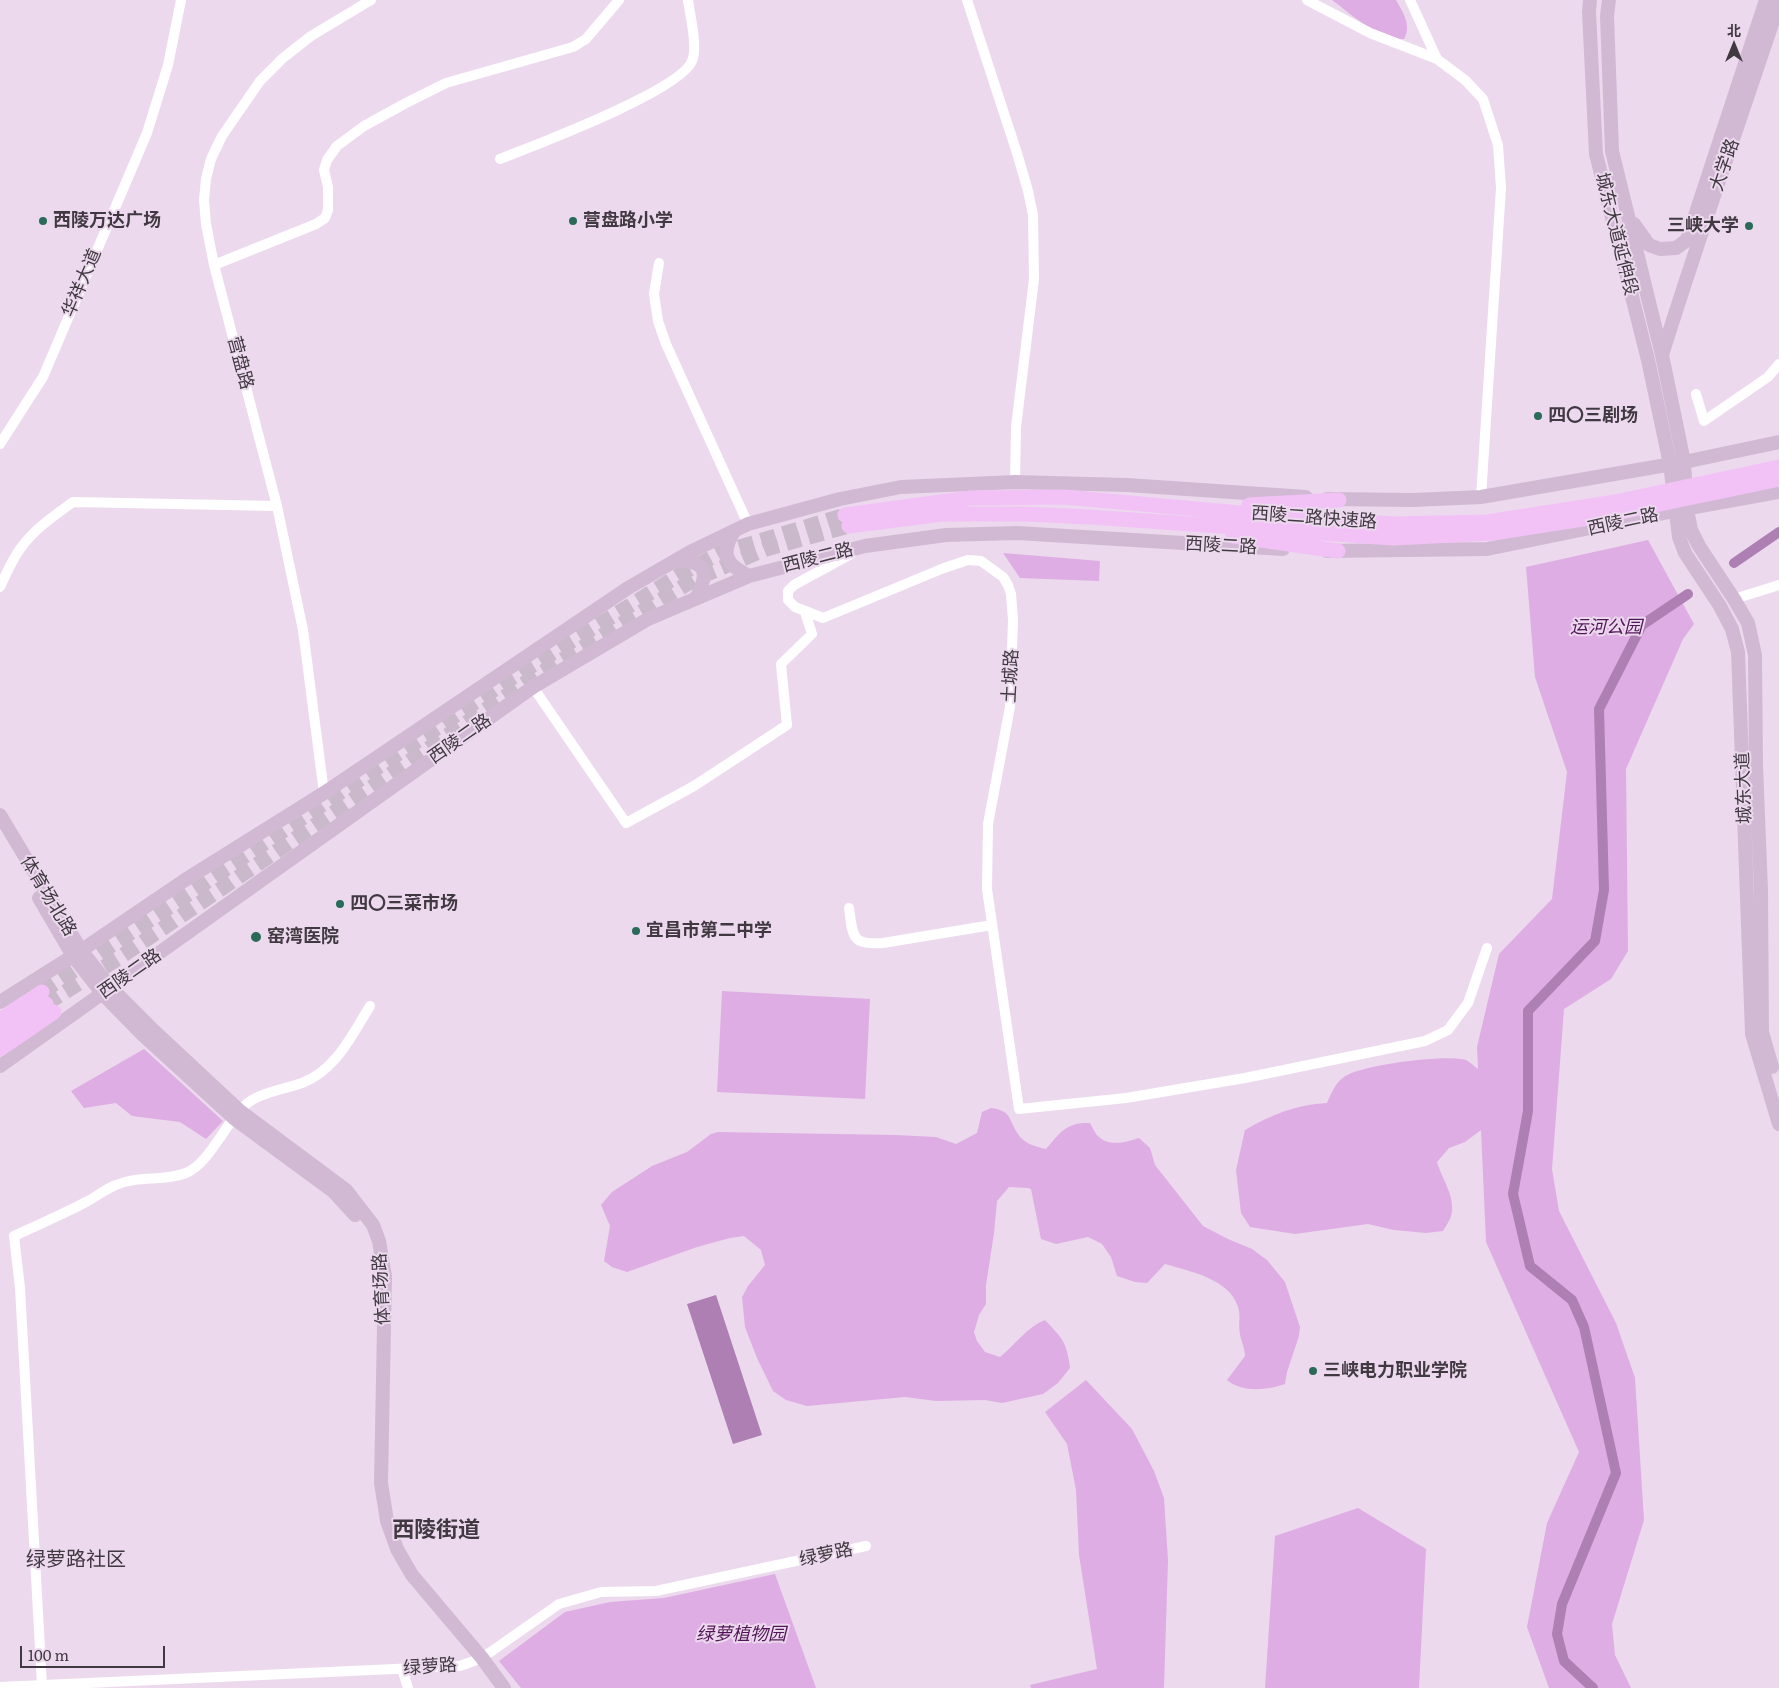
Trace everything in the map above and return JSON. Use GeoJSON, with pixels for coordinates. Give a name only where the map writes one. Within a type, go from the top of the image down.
{"type":"FeatureCollection","features":[{"type":"Feature","properties":{"kind":"highway","name":"西陵二路快速路"},"geometry":{"type":"LineString","coordinates":[[1779,467],[1616,502],[1487,522],[1294,524],[1024,514],[942,514],[847,521],[970,498],[1064,498],[1180,506],[1294,524],[1393,538],[1493,533],[1602,516],[1779,479]]}},
{"type":"Feature","properties":{"kind":"highway"},"geometry":{"type":"LineString","coordinates":[[1180,506],[1340,500]]}},
{"type":"Feature","properties":{"kind":"highway"},"geometry":{"type":"LineString","coordinates":[[1090,517],[1338,551]]}},
{"type":"Feature","properties":{"kind":"highway"},"geometry":{"type":"LineString","coordinates":[[0,1020],[47,1003]]}},
{"type":"Feature","properties":{"kind":"highway"},"geometry":{"type":"LineString","coordinates":[[0,1036],[47,1003]]}},
{"type":"Feature","properties":{"kind":"highway"},"geometry":{"type":"LineString","coordinates":[[0,1049],[47,1003]]}},
{"type":"Feature","properties":{"kind":"main road","name":"城东大道延伸段"},"geometry":{"type":"LineString","coordinates":[[1590,0],[1596,154],[1648,360],[1670,464]]}},
{"type":"Feature","properties":{"kind":"main road","name":"城东大道延伸段"},"geometry":{"type":"LineString","coordinates":[[1609,0],[1607,16],[1612,151],[1662,355],[1684,462]]}},
{"type":"Feature","properties":{"kind":"main road","name":"大学路"},"geometry":{"type":"LineString","coordinates":[[1628,214],[1649,245],[1660,249],[1676,248],[1687,240],[1766,0]]}},
{"type":"Feature","properties":{"kind":"main road","name":"大学路"},"geometry":{"type":"LineString","coordinates":[[1662,355],[1687,274],[1724,171],[1779,3]]}},
{"type":"Feature","properties":{"kind":"main road","name":"西陵二路"},"geometry":{"type":"LineString","coordinates":[[0,1002],[185,880],[324,794],[628,588],[676,560],[748,524],[840,499],[901,487],[1015,482],[1145,486],[1340,500],[1481,498],[1684,462],[1779,442]]}},
{"type":"Feature","properties":{"kind":"main road","name":"城东大道"},"geometry":{"type":"LineString","coordinates":[[1684,462],[1679,536],[1685,553],[1720,606],[1732,629],[1738,652],[1752,1034],[1779,1124]]}},
{"type":"Feature","properties":{"kind":"main road","name":"城东大道"},"geometry":{"type":"LineString","coordinates":[[1670,464],[1681,510],[1699,546],[1748,623],[1755,655],[1756,766],[1761,890],[1762,1032],[1779,1090]]}},
{"type":"Feature","properties":{"kind":"main road","name":"西陵二路"},"geometry":{"type":"LineString","coordinates":[[0,1066],[533,688],[648,619],[749,576],[866,546],[946,535],[1017,533],[1338,551],[1487,549],[1779,492]]}},
{"type":"Feature","properties":{"kind":"main road"},"geometry":{"type":"LineString","coordinates":[[735,530],[728,541],[727,556],[733,568],[749,576]]}},
{"type":"Feature","properties":{"kind":"main road"},"geometry":{"type":"LineString","coordinates":[[676,560],[696,562],[704,572],[704,581],[696,598]]}},
{"type":"Feature","properties":{"kind":"main road","name":"体育场北路"},"geometry":{"type":"LineString","coordinates":[[0,815],[77,953]]}},
{"type":"Feature","properties":{"kind":"main road","name":"体育场北路"},"geometry":{"type":"LineString","coordinates":[[0,833],[77,953]]}},
{"type":"Feature","properties":{"kind":"main road","name":"体育场路"},"geometry":{"type":"LineString","coordinates":[[77,953],[142,1034],[237,1115],[333,1191],[351,1210],[367,1232],[373,1252],[378,1296],[374,1481],[380,1522],[389,1552],[406,1580],[504,1688]]}},
{"type":"Feature","properties":{"kind":"main road","name":"体育场路"},"geometry":{"type":"LineString","coordinates":[[478,1660],[497,1688]]}},
{"type":"Feature","properties":{"kind":"street","name":"华祥大道"},"geometry":{"type":"LineString","coordinates":[[0,444],[43,377],[147,133],[168,65],[181,0]]}},
{"type":"Feature","properties":{"kind":"street","name":"营盘路"},"geometry":{"type":"LineString","coordinates":[[324,794],[303,630],[277,506],[214,265],[206,224],[204,200],[206,179],[211,159],[222,136],[260,82],[283,58],[311,36],[371,0]]}},
{"type":"Feature","properties":{"kind":"street"},"geometry":{"type":"LineString","coordinates":[[214,265],[316,224],[325,218],[329,200],[324,170],[327,160],[337,146],[364,126],[406,102],[446,83],[574,47],[586,40],[619,0]]}},
{"type":"Feature","properties":{"kind":"street"},"geometry":{"type":"LineString","coordinates":[[500,160],[639,100],[682,74],[692,61],[694,47],[688,0]]}},
{"type":"Feature","properties":{"kind":"street"},"geometry":{"type":"LineString","coordinates":[[967,0],[1017,152],[1033,215],[1034,278],[1016,428],[1015,482]]}},
{"type":"Feature","properties":{"kind":"street"},"geometry":{"type":"LineString","coordinates":[[1307,0],[1370,33],[1437,59],[1465,80],[1484,100],[1498,144],[1501,188],[1481,498]]}},
{"type":"Feature","properties":{"kind":"street"},"geometry":{"type":"LineString","coordinates":[[1410,0],[1437,59]]}},
{"type":"Feature","properties":{"kind":"street"},"geometry":{"type":"LineString","coordinates":[[659,263],[654,294],[658,321],[666,344],[748,524]]}},
{"type":"Feature","properties":{"kind":"street"},"geometry":{"type":"LineString","coordinates":[[1696,394],[1704,421],[1768,377],[1779,364]]}},
{"type":"Feature","properties":{"kind":"street"},"geometry":{"type":"LineString","coordinates":[[0,587],[20,549],[32,535],[48,519],[73,502],[277,506]]}},
{"type":"Feature","properties":{"kind":"street"},"geometry":{"type":"LineString","coordinates":[[533,688],[626,823],[694,786],[788,725],[781,664],[812,634],[805,612],[795,607],[788,600],[788,591],[802,580],[866,546]]}},
{"type":"Feature","properties":{"kind":"street","name":"土城路"},"geometry":{"type":"LineString","coordinates":[[805,612],[824,618],[944,568],[968,560],[981,561],[1003,577],[1008,584],[1011,594],[1013,620],[1010,707],[988,824],[987,889],[1020,1109],[1126,1098],[1181,1089],[1246,1078],[1425,1041],[1448,1030],[1468,1003],[1487,948]]}},
{"type":"Feature","properties":{"kind":"street"},"geometry":{"type":"LineString","coordinates":[[1734,599],[1779,585]]}},
{"type":"Feature","properties":{"kind":"street"},"geometry":{"type":"LineString","coordinates":[[849,908],[854,935],[859,941],[866,944],[883,943],[992,925]]}},
{"type":"Feature","properties":{"kind":"street"},"geometry":{"type":"LineString","coordinates":[[42,1684],[20,1288],[14,1236],[67,1212],[116,1185],[131,1180],[187,1173],[203,1160],[237,1115],[251,1101],[269,1093],[303,1083],[328,1068],[339,1055],[370,1006]]}},
{"type":"Feature","properties":{"kind":"street","name":"绿萝路"},"geometry":{"type":"LineString","coordinates":[[0,1686],[460,1666],[478,1660],[559,1604],[601,1592],[656,1591],[866,1546]]}},
{"type":"Feature","properties":{"kind":"street"},"geometry":{"type":"LineString","coordinates":[[402,1669],[408,1688]]}},
{"type":"Feature","properties":{"kind":"green space"},"geometry":{"type":"Polygon","coordinates":[[[1332,0],[1396,0],[1407,24],[1404,39],[1375,31],[1332,0]]]}},
{"type":"Feature","properties":{"kind":"green space","name":"运河公园"},"geometry":{"type":"Polygon","coordinates":[[[1648,540],[1694,624],[1683,639],[1626,769],[1628,951],[1611,979],[1564,1009],[1552,1169],[1559,1211],[1616,1323],[1635,1378],[1644,1520],[1612,1624],[1615,1655],[1631,1688],[1549,1688],[1527,1627],[1547,1523],[1579,1452],[1486,1242],[1481,1130],[1465,1142],[1449,1148],[1437,1162],[1452,1205],[1451,1217],[1443,1231],[1426,1233],[1394,1230],[1368,1224],[1295,1234],[1250,1227],[1241,1213],[1236,1170],[1245,1130],[1284,1111],[1327,1103],[1338,1082],[1353,1073],[1367,1068],[1440,1058],[1466,1060],[1478,1069],[1477,1047],[1499,954],[1552,899],[1567,772],[1535,677],[1526,567],[1648,540]]]}},
{"type":"Feature","properties":{"kind":"green space"},"geometry":{"type":"Polygon","coordinates":[[[1003,553],[1100,561],[1099,581],[1020,578],[1003,553]]]}},
{"type":"Feature","properties":{"kind":"green space"},"geometry":{"type":"Polygon","coordinates":[[[722,991],[870,999],[865,1099],[717,1092],[722,991]]]}},
{"type":"Feature","properties":{"kind":"green space"},"geometry":{"type":"Polygon","coordinates":[[[144,1049],[223,1121],[206,1139],[180,1122],[132,1116],[116,1103],[84,1108],[71,1091],[144,1049]]]}},
{"type":"Feature","properties":{"kind":"green space"},"geometry":{"type":"Polygon","coordinates":[[[991,1108],[1003,1111],[1009,1116],[1023,1140],[1042,1148],[1046,1149],[1060,1133],[1069,1127],[1075,1124],[1090,1123],[1096,1134],[1103,1140],[1119,1143],[1139,1138],[1150,1148],[1155,1165],[1203,1226],[1252,1249],[1267,1260],[1285,1282],[1300,1327],[1285,1384],[1271,1388],[1247,1389],[1227,1380],[1245,1356],[1239,1331],[1238,1307],[1234,1297],[1227,1289],[1197,1273],[1165,1264],[1147,1283],[1135,1282],[1117,1276],[1111,1257],[1102,1244],[1088,1237],[1056,1244],[1041,1239],[1031,1189],[1028,1188],[1009,1187],[997,1201],[986,1285],[986,1304],[979,1315],[974,1332],[977,1341],[985,1352],[1000,1357],[1027,1332],[1045,1320],[1063,1341],[1070,1368],[1058,1383],[1043,1394],[1002,1403],[985,1400],[936,1401],[905,1397],[807,1406],[786,1400],[773,1391],[745,1327],[742,1297],[748,1286],[765,1265],[761,1250],[744,1236],[697,1247],[627,1272],[612,1267],[604,1261],[610,1226],[601,1205],[612,1192],[652,1166],[687,1152],[711,1134],[718,1132],[895,1135],[936,1137],[956,1144],[977,1133],[982,1112],[991,1108]]]}},
{"type":"Feature","properties":{"kind":"green space"},"geometry":{"type":"Polygon","coordinates":[[[1086,1380],[1132,1429],[1154,1471],[1164,1498],[1168,1560],[1164,1688],[1031,1688],[1030,1685],[1097,1669],[1079,1555],[1076,1490],[1067,1444],[1045,1412],[1086,1380]]]}},
{"type":"Feature","properties":{"kind":"green space"},"geometry":{"type":"Polygon","coordinates":[[[1358,1508],[1426,1549],[1419,1688],[1265,1688],[1275,1536],[1358,1508]]]}},
{"type":"Feature","properties":{"kind":"green space","name":"绿萝植物园"},"geometry":{"type":"Polygon","coordinates":[[[775,1574],[816,1688],[521,1688],[499,1661],[565,1612],[610,1602],[664,1598],[775,1574]]]}},
{"type":"Feature","properties":{"kind":"shaded area"},"geometry":{"type":"Polygon","coordinates":[[[716,1295],[762,1435],[733,1444],[687,1304],[716,1295]]]}},
{"type":"Feature","properties":{"kind":"waterway"},"geometry":{"type":"LineString","coordinates":[[1734,563],[1779,532]]}},
{"type":"Feature","properties":{"kind":"waterway"},"geometry":{"type":"LineString","coordinates":[[1593,1688],[1564,1661],[1557,1634],[1562,1604],[1616,1473],[1584,1327],[1572,1300],[1530,1266],[1513,1194],[1528,1111],[1528,1011],[1595,941],[1604,890],[1599,709],[1642,625],[1688,594]]}},
{"type":"Feature","properties":{"kind":"tunnel"},"geometry":{"type":"LineString","coordinates":[[42,992],[504,683],[681,574],[720,553],[845,515]]}},
{"type":"Feature","properties":{"kind":"tunnel"},"geometry":{"type":"LineString","coordinates":[[46,1004],[119,958],[528,681],[695,579],[766,549],[849,526]]}},
{"type":"Feature","properties":{"kind":"place","name":"西陵万达广场"},"geometry":{"type":"Point","coordinates":[43,221]}},
{"type":"Feature","properties":{"kind":"place","name":"营盘路小学"},"geometry":{"type":"Point","coordinates":[573,221]}},
{"type":"Feature","properties":{"kind":"place","name":"三峡大学"},"geometry":{"type":"Point","coordinates":[1749,226]}},
{"type":"Feature","properties":{"kind":"place","name":"四〇三剧场"},"geometry":{"type":"Point","coordinates":[1538,416]}},
{"type":"Feature","properties":{"kind":"place","name":"四〇三菜市场"},"geometry":{"type":"Point","coordinates":[340,904]}},
{"type":"Feature","properties":{"kind":"place","name":"宜昌市第二中学"},"geometry":{"type":"Point","coordinates":[636,931]}},
{"type":"Feature","properties":{"kind":"place","name":"窑湾医院"},"geometry":{"type":"Point","coordinates":[256,937]}},
{"type":"Feature","properties":{"kind":"place","name":"三峡电力职业学院"},"geometry":{"type":"Point","coordinates":[1313,1371]}},
{"type":"Feature","properties":{"kind":"district","name":"西陵街道"},"geometry":{"type":"Point","coordinates":[436,1531]}},
{"type":"Feature","properties":{"kind":"district","name":"绿萝路社区"},"geometry":{"type":"Point","coordinates":[76,1560]}}]}
